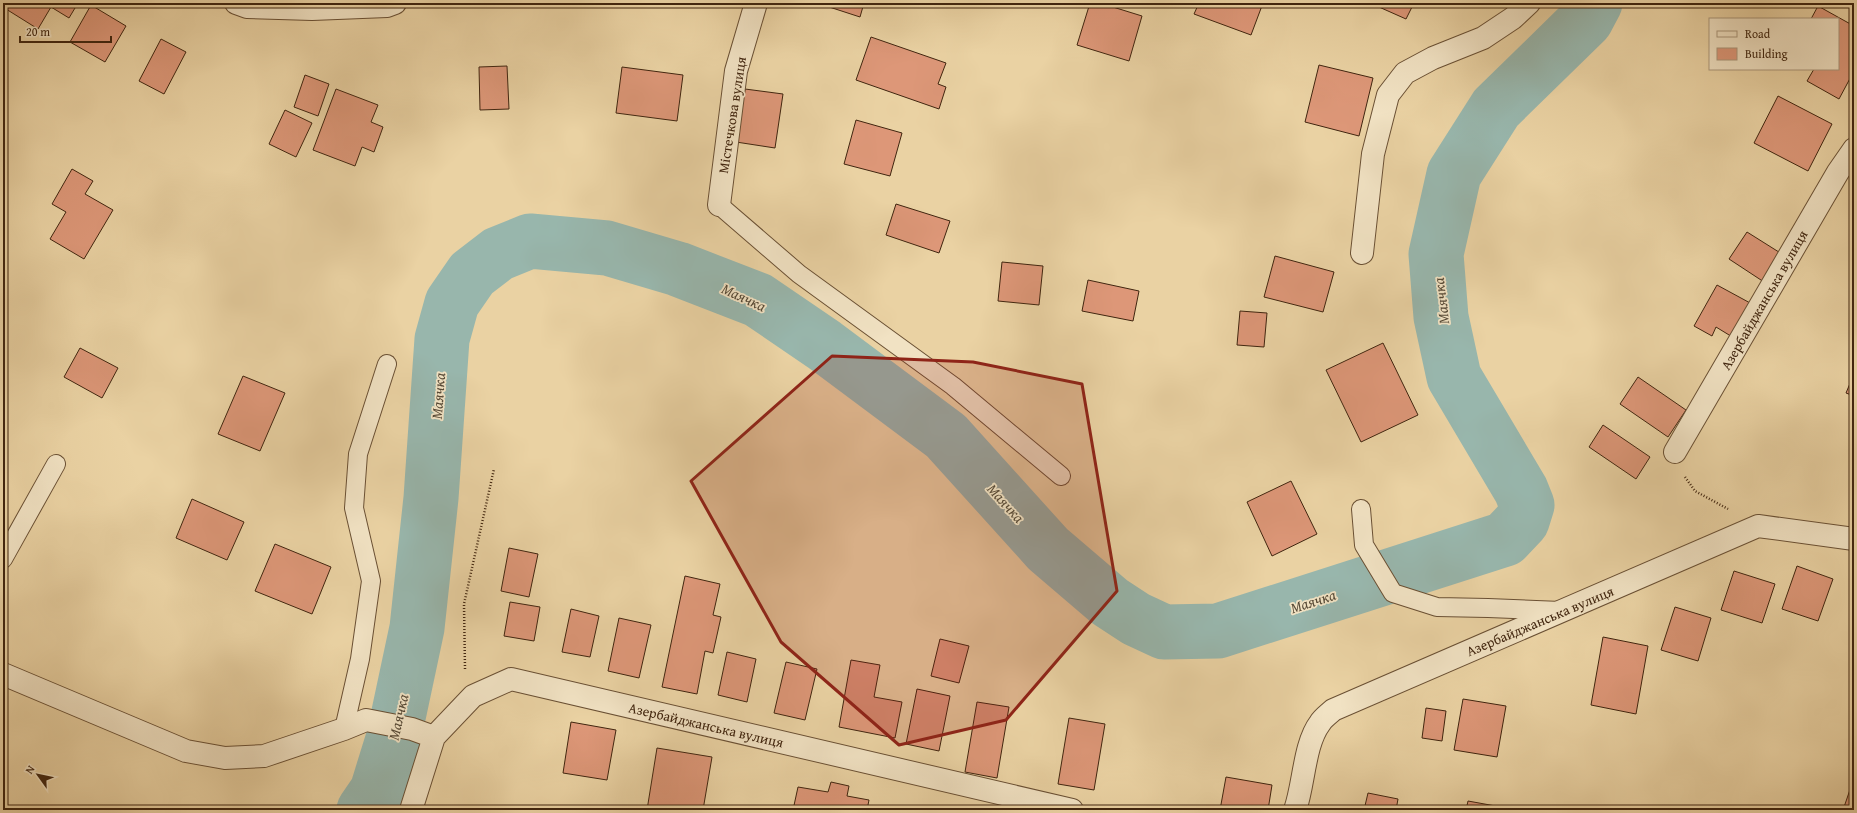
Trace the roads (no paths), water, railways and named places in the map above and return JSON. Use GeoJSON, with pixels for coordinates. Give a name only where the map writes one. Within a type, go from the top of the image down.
{"type":"FeatureCollection","features":[{"type":"Feature","properties":{"kind":"street"},"geometry":{"type":"LineString","coordinates":[[236,3],[247,7],[312,10],[387,6],[395,3]]}},
{"type":"Feature","properties":{"kind":"street","name":"Містечкова вулиця"},"geometry":{"type":"LineString","coordinates":[[719,205],[736,71],[756,3]]}},
{"type":"Feature","properties":{"kind":"street"},"geometry":{"type":"LineString","coordinates":[[1362,253],[1372,154],[1388,95],[1405,73],[1433,58],[1483,38],[1513,18],[1529,3]]}},
{"type":"Feature","properties":{"kind":"street","name":"Азербайджанська вулиця"},"geometry":{"type":"LineString","coordinates":[[1675,452],[1838,172],[1854,149]]}},
{"type":"Feature","properties":{"kind":"street","name":"Азербайджанська вулиця"},"geometry":{"type":"LineString","coordinates":[[1295,810],[1301,794],[1308,749],[1319,724],[1333,710],[1456,656],[1564,612],[1758,526],[1854,538]]}},
{"type":"Feature","properties":{"kind":"street"},"geometry":{"type":"LineString","coordinates":[[3,674],[186,751],[225,758],[264,756],[366,720],[412,729],[434,737]]}},
{"type":"Feature","properties":{"kind":"street","name":"Азербайджанська вулиця"},"geometry":{"type":"LineString","coordinates":[[411,810],[434,737],[473,696],[511,679],[1072,810]]}},
{"type":"Feature","properties":{"kind":"lane"},"geometry":{"type":"LineString","coordinates":[[719,205],[799,274],[953,386],[1061,476]]}},
{"type":"Feature","properties":{"kind":"lane"},"geometry":{"type":"LineString","coordinates":[[344,729],[360,659],[371,581],[354,508],[358,454],[388,364]]}},
{"type":"Feature","properties":{"kind":"lane"},"geometry":{"type":"LineString","coordinates":[[3,559],[56,464]]}},
{"type":"Feature","properties":{"kind":"lane"},"geometry":{"type":"LineString","coordinates":[[1361,509],[1364,545],[1393,593],[1437,607],[1564,612]]}},
{"type":"Feature","properties":{"kind":"waterway","name":"Маячка"},"geometry":{"type":"LineString","coordinates":[[364,810],[377,791],[394,736],[417,628],[431,498],[442,339],[452,303],[472,274],[498,254],[530,241],[607,248],[678,269],[758,300],[824,345],[946,436],[1048,549],[1110,602],[1136,619],[1164,632],[1218,631],[1505,539],[1522,521],[1527,505],[1521,490],[1454,377],[1441,317],[1436,254],[1454,174],[1496,108],[1586,20],[1595,3]]}}]}
